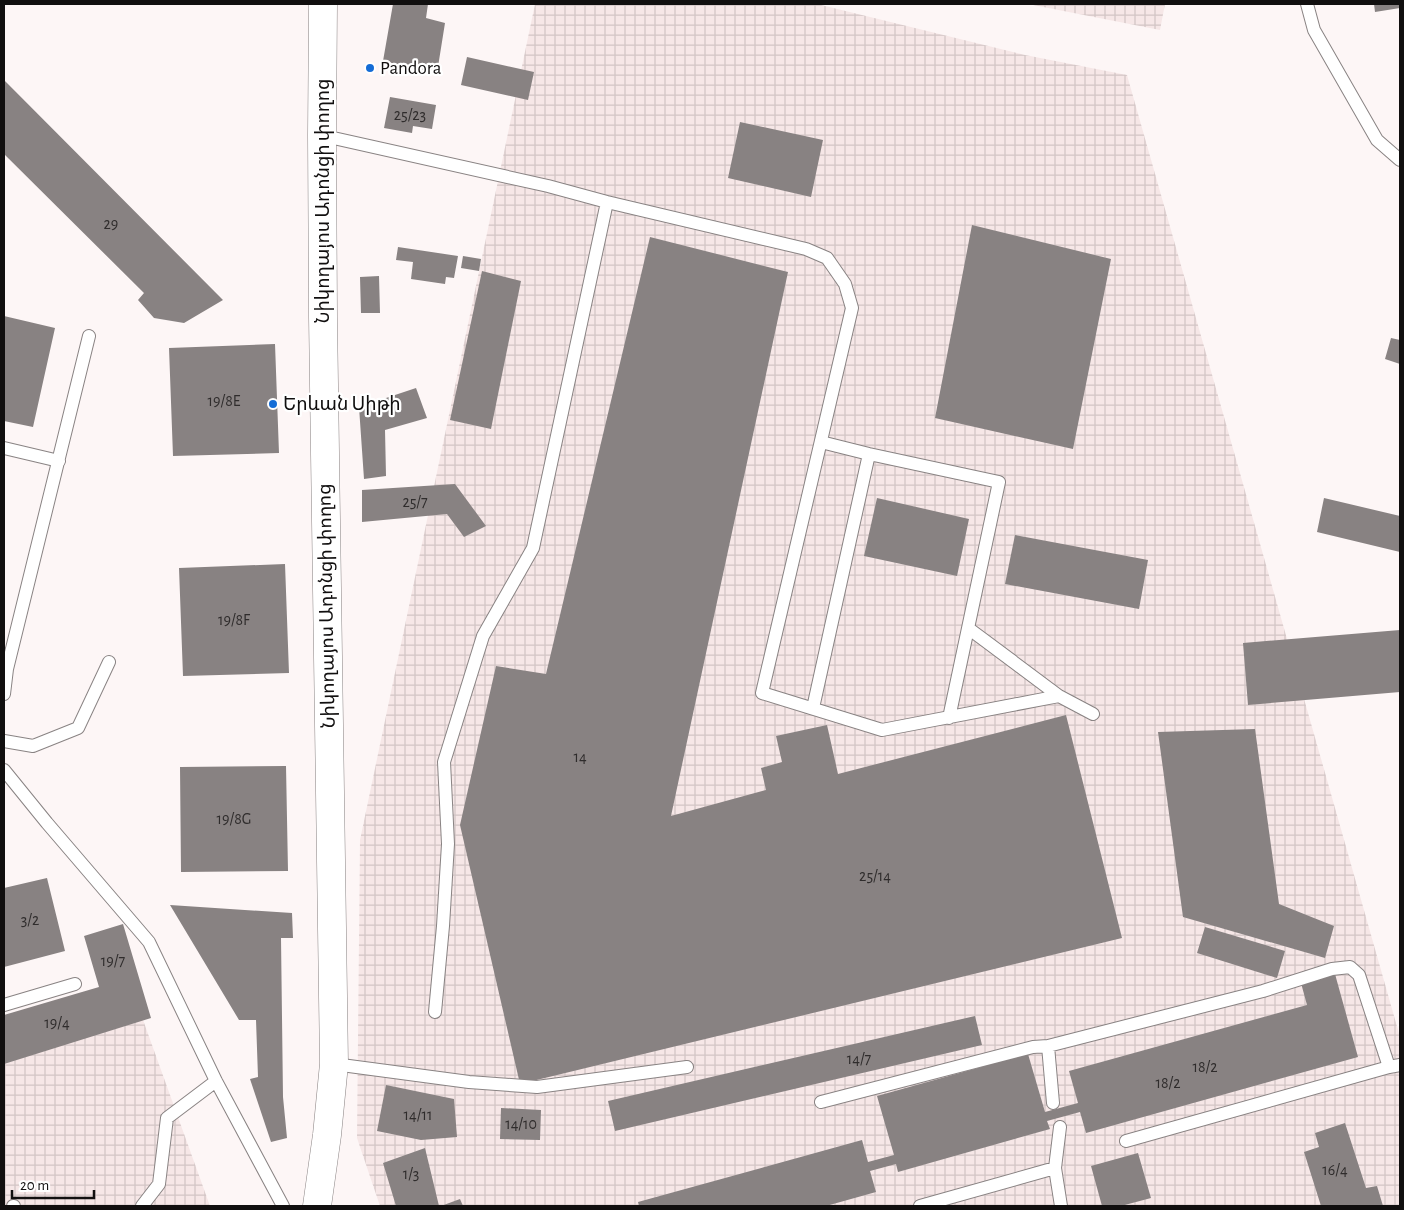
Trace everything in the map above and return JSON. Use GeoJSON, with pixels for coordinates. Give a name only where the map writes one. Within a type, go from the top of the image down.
{"type":"FeatureCollection","features":[{"type":"Feature","properties":{"kind":"street","name":"Նիկողայոս Ադոնցի փողոց"},"geometry":{"type":"LineString","coordinates":[[304,1206],[313,1139],[320,1061],[315,135],[309,4]]}},
{"type":"Feature","properties":{"kind":"street","name":"Նիկողայոս Ադոնցի փողոց"},"geometry":{"type":"LineString","coordinates":[[315,135],[323,4]]}},
{"type":"Feature","properties":{"kind":"street","name":"Նիկողայոս Ադոնցի փողոց"},"geometry":{"type":"LineString","coordinates":[[316,317],[334,1064],[327,1135],[316,1206]]}},
{"type":"Feature","properties":{"kind":"lane"},"geometry":{"type":"LineString","coordinates":[[1307,4],[1314,30],[1377,140],[1400,160]]}},
{"type":"Feature","properties":{"kind":"lane"},"geometry":{"type":"LineString","coordinates":[[315,135],[548,186],[607,202],[806,249],[828,258],[845,284],[852,308],[762,693],[882,730],[1059,696]]}},
{"type":"Feature","properties":{"kind":"lane"},"geometry":{"type":"LineString","coordinates":[[434,1012],[443,926],[448,844],[444,762],[483,636],[534,548],[607,202]]}},
{"type":"Feature","properties":{"kind":"lane"},"geometry":{"type":"LineString","coordinates":[[4,694],[5,668],[89,336]]}},
{"type":"Feature","properties":{"kind":"lane"},"geometry":{"type":"LineString","coordinates":[[821,442],[999,482],[949,718]]}},
{"type":"Feature","properties":{"kind":"lane"},"geometry":{"type":"LineString","coordinates":[[4,448],[58,462]]}},
{"type":"Feature","properties":{"kind":"lane"},"geometry":{"type":"LineString","coordinates":[[813,708],[869,454]]}},
{"type":"Feature","properties":{"kind":"lane"},"geometry":{"type":"LineString","coordinates":[[968,628],[1059,696],[1093,714]]}},
{"type":"Feature","properties":{"kind":"lane"},"geometry":{"type":"LineString","coordinates":[[4,741],[33,746],[78,728],[109,662]]}},
{"type":"Feature","properties":{"kind":"lane"},"geometry":{"type":"LineString","coordinates":[[4,770],[149,942],[216,1081],[283,1206]]}},
{"type":"Feature","properties":{"kind":"lane"},"geometry":{"type":"LineString","coordinates":[[821,1102],[1033,1047],[1048,1046],[1263,991],[1332,969],[1350,967],[1359,975],[1395,1066],[1126,1141]]}},
{"type":"Feature","properties":{"kind":"lane"},"geometry":{"type":"LineString","coordinates":[[4,1005],[75,984]]}},
{"type":"Feature","properties":{"kind":"lane"},"geometry":{"type":"LineString","coordinates":[[1048,1046],[1053,1103]]}},
{"type":"Feature","properties":{"kind":"lane"},"geometry":{"type":"LineString","coordinates":[[334,1064],[469,1082],[537,1087],[687,1067]]}},
{"type":"Feature","properties":{"kind":"lane"},"geometry":{"type":"LineString","coordinates":[[142,1206],[159,1184],[167,1118],[216,1081]]}},
{"type":"Feature","properties":{"kind":"lane"},"geometry":{"type":"LineString","coordinates":[[1060,1127],[1055,1168],[1061,1206]]}},
{"type":"Feature","properties":{"kind":"lane"},"geometry":{"type":"LineString","coordinates":[[920,1206],[1055,1168]]}},
{"type":"Feature","properties":{"kind":"shaded area"},"geometry":{"type":"Polygon","coordinates":[[[535,4],[817,4],[1025,55],[1127,75],[1400,1037],[1400,1206],[380,1206],[357,1138],[360,840],[535,4]]]}},
{"type":"Feature","properties":{"kind":"shaded area"},"geometry":{"type":"Polygon","coordinates":[[[1028,4],[1165,4],[1160,30],[1028,4]]]}},
{"type":"Feature","properties":{"kind":"shaded area"},"geometry":{"type":"Polygon","coordinates":[[[138,1006],[210,1206],[4,1206],[4,1043],[138,1006]]]}},
{"type":"Feature","properties":{"kind":"building"},"geometry":{"type":"Polygon","coordinates":[[[393,4],[428,4],[426,18],[445,23],[437,73],[383,61],[393,4]]]}},
{"type":"Feature","properties":{"kind":"building"},"geometry":{"type":"Polygon","coordinates":[[[1374,4],[1400,4],[1400,8],[1375,12],[1374,4]]]}},
{"type":"Feature","properties":{"kind":"building"},"geometry":{"type":"Polygon","coordinates":[[[467,57],[534,72],[528,100],[461,85],[467,57]]]}},
{"type":"Feature","properties":{"kind":"building"},"geometry":{"type":"Polygon","coordinates":[[[4,80],[223,300],[184,323],[154,318],[138,300],[144,293],[4,154],[4,80]]]}},
{"type":"Feature","properties":{"kind":"building"},"geometry":{"type":"Polygon","coordinates":[[[390,97],[436,105],[432,129],[413,126],[412,133],[384,128],[390,97]]]}},
{"type":"Feature","properties":{"kind":"building"},"geometry":{"type":"Polygon","coordinates":[[[740,122],[823,140],[811,197],[728,178],[740,122]]]}},
{"type":"Feature","properties":{"kind":"building"},"geometry":{"type":"Polygon","coordinates":[[[972,225],[1111,259],[1073,449],[935,418],[972,225]]]}},
{"type":"Feature","properties":{"kind":"building"},"geometry":{"type":"Polygon","coordinates":[[[650,237],[788,272],[671,816],[766,790],[761,768],[782,762],[776,736],[827,725],[838,774],[1066,715],[1122,938],[520,1084],[460,825],[496,666],[546,674],[650,237]]]}},
{"type":"Feature","properties":{"kind":"building"},"geometry":{"type":"Polygon","coordinates":[[[398,247],[458,256],[454,278],[446,277],[445,284],[411,279],[413,262],[396,260],[398,247]]]}},
{"type":"Feature","properties":{"kind":"building"},"geometry":{"type":"Polygon","coordinates":[[[463,256],[481,259],[479,271],[461,268],[463,256]]]}},
{"type":"Feature","properties":{"kind":"building"},"geometry":{"type":"Polygon","coordinates":[[[482,271],[521,281],[491,429],[450,420],[482,271]]]}},
{"type":"Feature","properties":{"kind":"building"},"geometry":{"type":"Polygon","coordinates":[[[379,276],[380,313],[361,313],[360,277],[379,276]]]}},
{"type":"Feature","properties":{"kind":"building"},"geometry":{"type":"Polygon","coordinates":[[[4,316],[55,328],[33,427],[4,421],[4,316]]]}},
{"type":"Feature","properties":{"kind":"building"},"geometry":{"type":"Polygon","coordinates":[[[1391,338],[1400,340],[1400,364],[1385,359],[1391,338]]]}},
{"type":"Feature","properties":{"kind":"building"},"geometry":{"type":"Polygon","coordinates":[[[275,344],[279,453],[173,456],[169,348],[275,344]]]}},
{"type":"Feature","properties":{"kind":"building"},"geometry":{"type":"Polygon","coordinates":[[[416,388],[427,418],[385,430],[386,476],[364,479],[359,407],[416,388]]]}},
{"type":"Feature","properties":{"kind":"building"},"geometry":{"type":"Polygon","coordinates":[[[455,484],[486,526],[464,537],[447,514],[362,522],[362,490],[455,484]]]}},
{"type":"Feature","properties":{"kind":"building"},"geometry":{"type":"Polygon","coordinates":[[[877,498],[969,519],[957,576],[864,556],[877,498]]]}},
{"type":"Feature","properties":{"kind":"building"},"geometry":{"type":"Polygon","coordinates":[[[1324,498],[1400,516],[1400,552],[1317,532],[1324,498]]]}},
{"type":"Feature","properties":{"kind":"building"},"geometry":{"type":"Polygon","coordinates":[[[1015,535],[1148,560],[1139,609],[1005,584],[1015,535]]]}},
{"type":"Feature","properties":{"kind":"building"},"geometry":{"type":"Polygon","coordinates":[[[285,564],[289,673],[183,676],[179,568],[285,564]]]}},
{"type":"Feature","properties":{"kind":"building"},"geometry":{"type":"Polygon","coordinates":[[[1400,630],[1400,692],[1248,705],[1243,643],[1400,630]]]}},
{"type":"Feature","properties":{"kind":"building"},"geometry":{"type":"Polygon","coordinates":[[[1255,729],[1279,904],[1334,926],[1325,958],[1183,917],[1158,732],[1255,729]]]}},
{"type":"Feature","properties":{"kind":"building"},"geometry":{"type":"Polygon","coordinates":[[[286,766],[288,871],[181,872],[180,767],[286,766]]]}},
{"type":"Feature","properties":{"kind":"building"},"geometry":{"type":"Polygon","coordinates":[[[47,878],[65,951],[4,967],[4,888],[47,878]]]}},
{"type":"Feature","properties":{"kind":"building"},"geometry":{"type":"Polygon","coordinates":[[[170,905],[292,913],[293,938],[281,938],[283,1097],[287,1138],[271,1142],[250,1079],[258,1077],[256,1020],[239,1020],[170,905]]]}},
{"type":"Feature","properties":{"kind":"building"},"geometry":{"type":"Polygon","coordinates":[[[123,924],[151,1018],[4,1064],[4,1015],[99,987],[84,936],[123,924]]]}},
{"type":"Feature","properties":{"kind":"building"},"geometry":{"type":"Polygon","coordinates":[[[1205,927],[1285,951],[1277,978],[1197,953],[1205,927]]]}},
{"type":"Feature","properties":{"kind":"building"},"geometry":{"type":"Polygon","coordinates":[[[1335,974],[1358,1057],[1086,1133],[1080,1112],[1047,1121],[1050,1129],[898,1172],[896,1164],[870,1171],[876,1192],[826,1206],[639,1206],[638,1202],[862,1140],[868,1162],[894,1155],[877,1096],[1028,1054],[1045,1112],[1078,1103],[1069,1071],[1307,1005],[1301,983],[1335,974]]]}},
{"type":"Feature","properties":{"kind":"building"},"geometry":{"type":"Polygon","coordinates":[[[975,1016],[982,1045],[615,1131],[608,1101],[975,1016]]]}},
{"type":"Feature","properties":{"kind":"building"},"geometry":{"type":"Polygon","coordinates":[[[386,1085],[454,1099],[457,1137],[421,1140],[377,1131],[386,1085]]]}},
{"type":"Feature","properties":{"kind":"building"},"geometry":{"type":"Polygon","coordinates":[[[501,1108],[541,1110],[540,1140],[500,1139],[501,1108]]]}},
{"type":"Feature","properties":{"kind":"building"},"geometry":{"type":"Polygon","coordinates":[[[1345,1123],[1366,1188],[1377,1186],[1383,1206],[1321,1206],[1304,1152],[1319,1147],[1315,1133],[1345,1123]]]}},
{"type":"Feature","properties":{"kind":"building"},"geometry":{"type":"Polygon","coordinates":[[[425,1148],[439,1206],[396,1206],[383,1163],[425,1148]]]}},
{"type":"Feature","properties":{"kind":"building"},"geometry":{"type":"Polygon","coordinates":[[[1138,1153],[1151,1198],[1121,1206],[1102,1206],[1091,1166],[1138,1153]]]}},
{"type":"Feature","properties":{"kind":"building"},"geometry":{"type":"Polygon","coordinates":[[[460,1199],[463,1206],[441,1206],[460,1199]]]}},
{"type":"Feature","properties":{"kind":"place","name":"Pandora"},"geometry":{"type":"Point","coordinates":[370,68]}},
{"type":"Feature","properties":{"kind":"place","name":"Երևան Սիթի"},"geometry":{"type":"Point","coordinates":[273,404]}}]}
